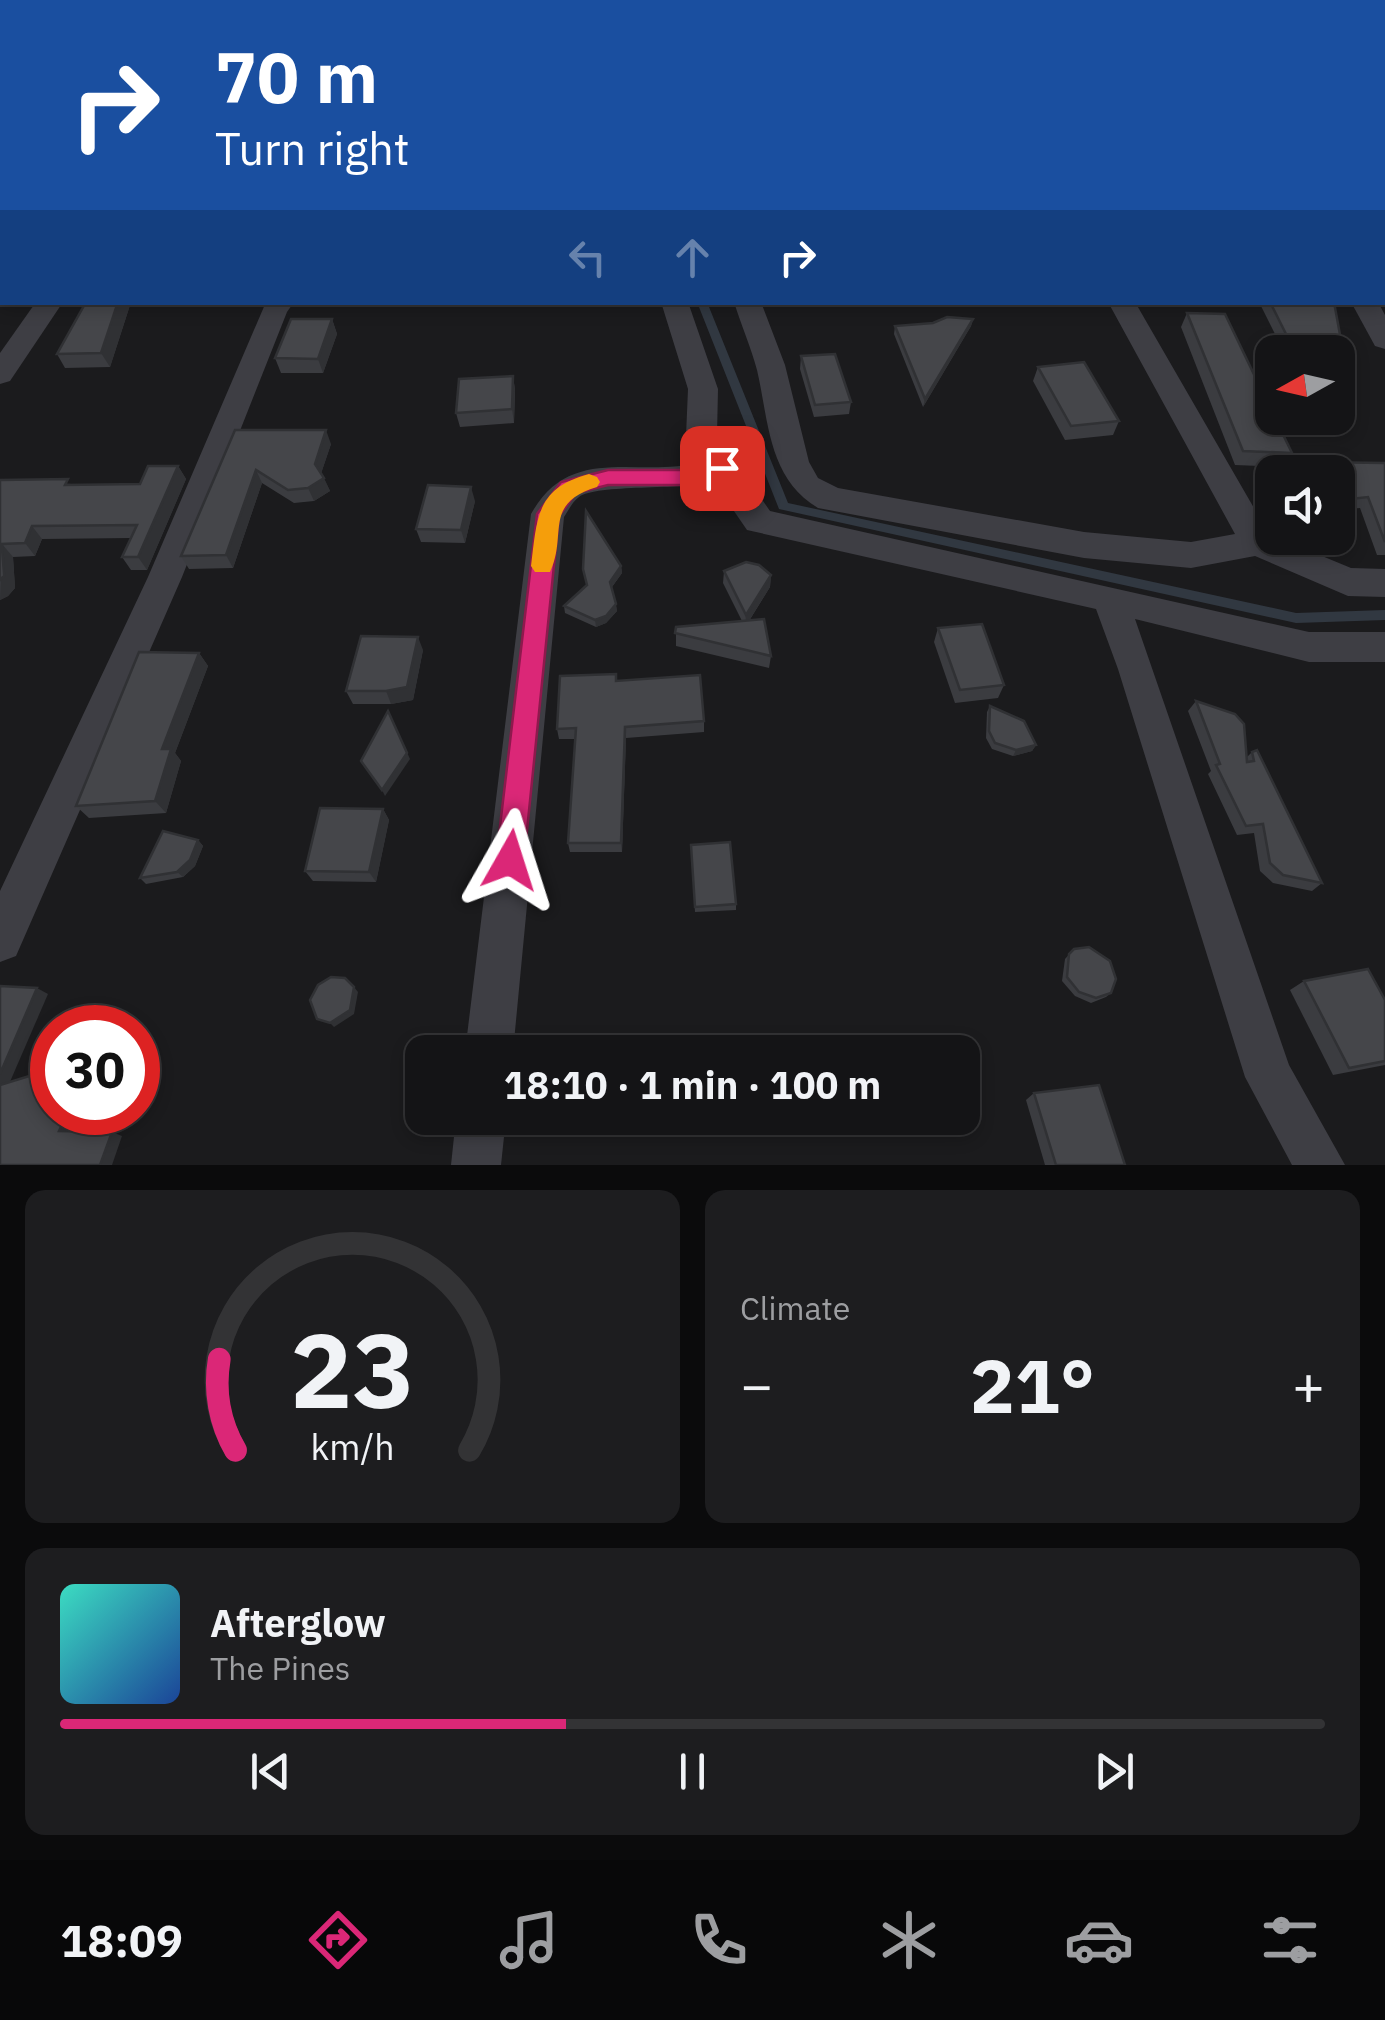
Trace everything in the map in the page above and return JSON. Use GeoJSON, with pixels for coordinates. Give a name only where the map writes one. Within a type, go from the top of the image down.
{"type":"FeatureCollection","features":[{"type":"Feature","properties":{"kind":"street"},"geometry":{"type":"LineString","coordinates":[[0,374],[48,305]]}},
{"type":"Feature","properties":{"kind":"street"},"geometry":{"type":"LineString","coordinates":[[0,940],[165,577],[278,305]]}},
{"type":"Feature","properties":{"kind":"street"},"geometry":{"type":"LineString","coordinates":[[675,305],[702,389],[701,436],[759,521],[1108,598],[1309,648],[1385,647]]}},
{"type":"Feature","properties":{"kind":"street"},"geometry":{"type":"LineString","coordinates":[[748,305],[770,365],[793,462],[807,486],[830,499],[1084,545],[1191,555],[1255,543]]}},
{"type":"Feature","properties":{"kind":"street"},"geometry":{"type":"LineString","coordinates":[[1123,305],[1255,539]]}},
{"type":"Feature","properties":{"kind":"street"},"geometry":{"type":"LineString","coordinates":[[1366,305],[1385,339]]}},
{"type":"Feature","properties":{"kind":"street"},"geometry":{"type":"LineString","coordinates":[[490,1035],[548,514],[569,487],[608,478],[689,477],[722,468]]}},
{"type":"Feature","properties":{"kind":"street"},"geometry":{"type":"LineString","coordinates":[[1285,555],[1348,582],[1385,582]]}},
{"type":"Feature","properties":{"kind":"street"},"geometry":{"type":"LineString","coordinates":[[1108,598],[1137,669],[1269,1076],[1320,1165]]}},
{"type":"Feature","properties":{"kind":"street"},"geometry":{"type":"LineString","coordinates":[[476,1165],[479,1135]]}},
{"type":"Feature","properties":{"kind":"building"},"geometry":{"type":"Polygon","coordinates":[[[84,305],[117,305],[101,353],[57,354],[84,305]]]}},
{"type":"Feature","properties":{"kind":"building"},"geometry":{"type":"Polygon","coordinates":[[[1272,305],[1335,305],[1340,335],[1286,335],[1272,305]]]}},
{"type":"Feature","properties":{"kind":"building"},"geometry":{"type":"Polygon","coordinates":[[[1187,313],[1225,314],[1255,377],[1255,435],[1283,435],[1292,453],[1243,451],[1187,313]]]}},
{"type":"Feature","properties":{"kind":"building"},"geometry":{"type":"Polygon","coordinates":[[[947,317],[973,319],[925,399],[895,326],[933,323],[947,317]]]}},
{"type":"Feature","properties":{"kind":"building"},"geometry":{"type":"Polygon","coordinates":[[[291,319],[332,319],[318,359],[275,358],[291,319]]]}},
{"type":"Feature","properties":{"kind":"building"},"geometry":{"type":"Polygon","coordinates":[[[835,354],[851,402],[815,405],[801,356],[835,354]]]}},
{"type":"Feature","properties":{"kind":"building"},"geometry":{"type":"Polygon","coordinates":[[[1084,362],[1119,421],[1071,426],[1038,367],[1084,362]]]}},
{"type":"Feature","properties":{"kind":"building"},"geometry":{"type":"Polygon","coordinates":[[[513,376],[512,409],[456,413],[459,379],[513,376]]]}},
{"type":"Feature","properties":{"kind":"building"},"geometry":{"type":"Polygon","coordinates":[[[235,430],[326,430],[315,464],[324,478],[308,488],[288,490],[256,470],[226,555],[181,556],[235,430]]]}},
{"type":"Feature","properties":{"kind":"building"},"geometry":{"type":"Polygon","coordinates":[[[1355,463],[1385,463],[1385,542],[1368,497],[1355,498],[1355,463]]]}},
{"type":"Feature","properties":{"kind":"building"},"geometry":{"type":"Polygon","coordinates":[[[148,466],[178,466],[138,557],[122,557],[137,525],[32,526],[25,543],[2,544],[4,576],[0,580],[0,480],[68,479],[65,485],[140,484],[148,466]]]}},
{"type":"Feature","properties":{"kind":"building"},"geometry":{"type":"Polygon","coordinates":[[[428,485],[471,487],[461,530],[416,529],[428,485]]]}},
{"type":"Feature","properties":{"kind":"building"},"geometry":{"type":"Polygon","coordinates":[[[586,511],[621,566],[610,582],[616,604],[606,616],[595,620],[564,606],[587,585],[583,569],[586,511]]]}},
{"type":"Feature","properties":{"kind":"building"},"geometry":{"type":"Polygon","coordinates":[[[746,562],[759,565],[771,575],[746,615],[724,571],[746,562]]]}},
{"type":"Feature","properties":{"kind":"building"},"geometry":{"type":"Polygon","coordinates":[[[764,619],[771,656],[675,633],[676,627],[764,619]]]}},
{"type":"Feature","properties":{"kind":"building"},"geometry":{"type":"Polygon","coordinates":[[[982,624],[1004,685],[960,690],[938,628],[982,624]]]}},
{"type":"Feature","properties":{"kind":"building"},"geometry":{"type":"Polygon","coordinates":[[[361,636],[418,637],[407,687],[346,691],[361,636]]]}},
{"type":"Feature","properties":{"kind":"building"},"geometry":{"type":"Polygon","coordinates":[[[139,652],[199,653],[162,749],[171,749],[155,801],[76,806],[139,652]]]}},
{"type":"Feature","properties":{"kind":"building"},"geometry":{"type":"Polygon","coordinates":[[[616,674],[616,681],[700,675],[704,721],[625,727],[621,843],[568,843],[576,728],[557,729],[560,676],[616,674]]]}},
{"type":"Feature","properties":{"kind":"building"},"geometry":{"type":"Polygon","coordinates":[[[1196,701],[1235,714],[1244,724],[1247,762],[1254,761],[1252,752],[1257,750],[1322,883],[1283,875],[1270,863],[1263,824],[1246,826],[1216,765],[1220,764],[1196,701]]]}},
{"type":"Feature","properties":{"kind":"building"},"geometry":{"type":"Polygon","coordinates":[[[990,706],[1024,721],[1036,745],[1016,750],[995,743],[989,731],[990,706]]]}},
{"type":"Feature","properties":{"kind":"building"},"geometry":{"type":"Polygon","coordinates":[[[388,711],[407,753],[382,790],[361,761],[388,711]]]}},
{"type":"Feature","properties":{"kind":"building"},"geometry":{"type":"Polygon","coordinates":[[[320,808],[383,809],[369,872],[305,871],[320,808]]]}},
{"type":"Feature","properties":{"kind":"building"},"geometry":{"type":"Polygon","coordinates":[[[163,831],[198,840],[190,860],[177,872],[140,878],[163,831]]]}},
{"type":"Feature","properties":{"kind":"building"},"geometry":{"type":"Polygon","coordinates":[[[730,842],[736,904],[695,907],[691,845],[730,842]]]}},
{"type":"Feature","properties":{"kind":"building"},"geometry":{"type":"Polygon","coordinates":[[[1089,947],[1110,961],[1116,979],[1111,993],[1096,998],[1079,992],[1067,977],[1069,954],[1074,949],[1089,947]]]}},
{"type":"Feature","properties":{"kind":"building"},"geometry":{"type":"Polygon","coordinates":[[[1368,969],[1385,1000],[1385,1061],[1349,1068],[1304,981],[1368,969]]]}},
{"type":"Feature","properties":{"kind":"building"},"geometry":{"type":"Polygon","coordinates":[[[331,977],[345,978],[354,987],[350,1010],[330,1023],[317,1019],[310,1000],[318,985],[331,977]]]}},
{"type":"Feature","properties":{"kind":"building"},"geometry":{"type":"Polygon","coordinates":[[[0,986],[37,988],[0,1074],[0,986]]]}},
{"type":"Feature","properties":{"kind":"building"},"geometry":{"type":"Polygon","coordinates":[[[30,1076],[30,1135],[111,1135],[100,1165],[0,1165],[0,1085],[30,1076]]]}},
{"type":"Feature","properties":{"kind":"building"},"geometry":{"type":"Polygon","coordinates":[[[1099,1085],[1125,1165],[1056,1165],[1034,1093],[1099,1085]]]}},
{"type":"Feature","properties":{"kind":"waterway"},"geometry":{"type":"LineString","coordinates":[[703,305],[783,506],[1296,618],[1385,615]]}},
{"type":"Feature","properties":{"kind":"slow traffic"},"geometry":{"type":"LineString","coordinates":[[542,566],[548,514],[569,487],[589,482]]}},
{"type":"Feature","properties":{"kind":"route"},"geometry":{"type":"LineString","coordinates":[[510,860],[548,514],[569,487],[608,478],[689,477],[722,468]]}}]}
